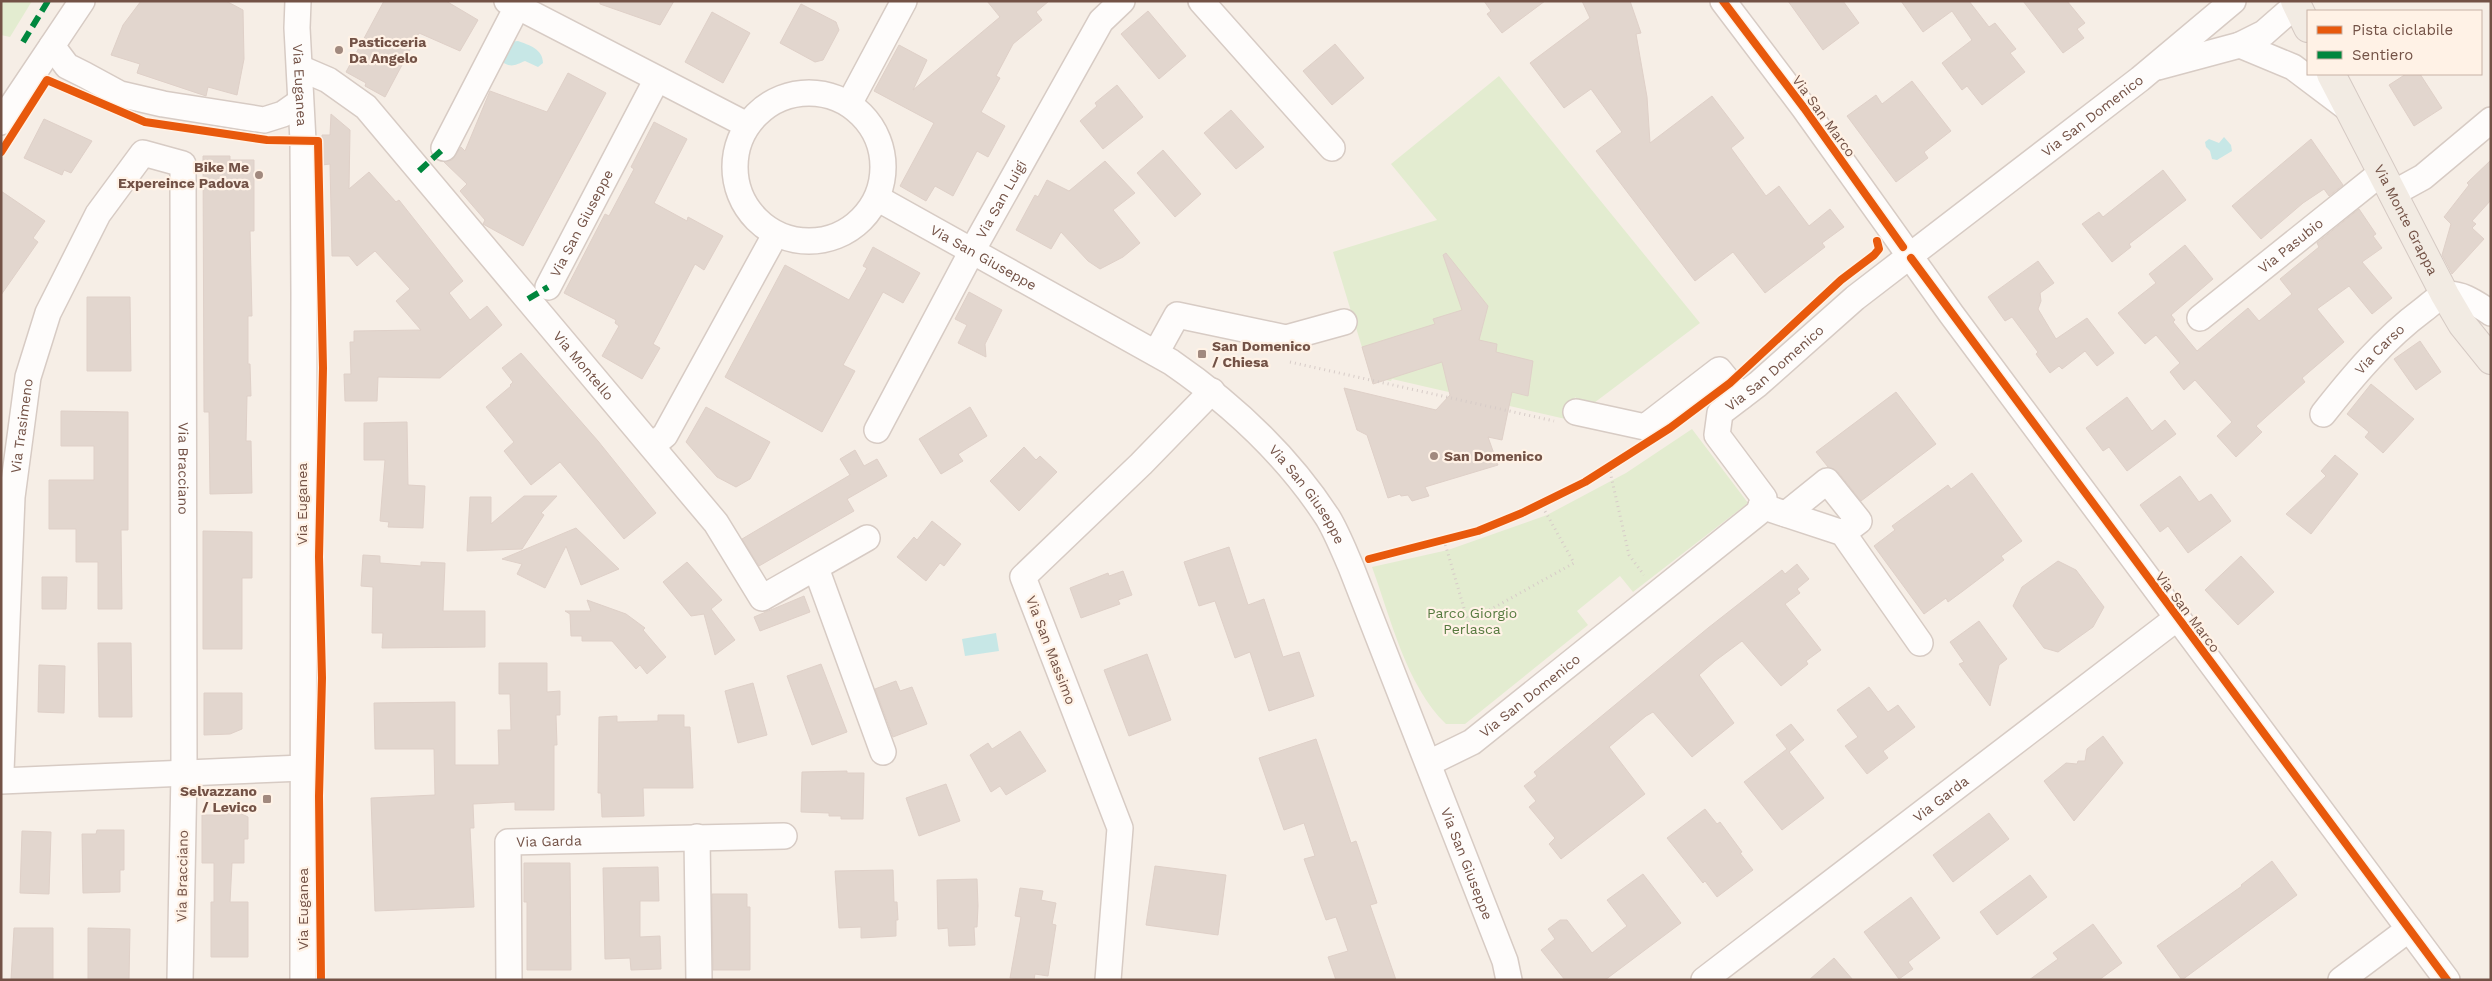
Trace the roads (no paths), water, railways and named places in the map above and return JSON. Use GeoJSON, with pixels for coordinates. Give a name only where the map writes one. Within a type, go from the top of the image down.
{"type":"FeatureCollection","features":[{"type":"Feature","properties":{"kind":"main road","name":"Via Monte Grappa"},"geometry":{"type":"LineString","coordinates":[[2332,75],[2386,184],[2445,295],[2462,324],[2491,360]]}},
{"type":"Feature","properties":{"kind":"street"},"geometry":{"type":"LineString","coordinates":[[1,122],[82,1]]}},
{"type":"Feature","properties":{"kind":"street","name":"Via Euganea"},"geometry":{"type":"LineString","coordinates":[[291,1],[297,28]]}},
{"type":"Feature","properties":{"kind":"street","name":"Via Euganea"},"geometry":{"type":"LineString","coordinates":[[298,1],[297,28],[303,141],[304,284],[303,980]]}},
{"type":"Feature","properties":{"kind":"street"},"geometry":{"type":"LineString","coordinates":[[297,28],[304,1]]}},
{"type":"Feature","properties":{"kind":"street"},"geometry":{"type":"LineString","coordinates":[[849,104],[904,1]]}},
{"type":"Feature","properties":{"kind":"street","name":"Via San Luigi"},"geometry":{"type":"LineString","coordinates":[[877,430],[972,252],[1102,21],[1122,1]]}},
{"type":"Feature","properties":{"kind":"street"},"geometry":{"type":"LineString","coordinates":[[1201,1],[1332,148]]}},
{"type":"Feature","properties":{"kind":"street","name":"Via San Marco"},"geometry":{"type":"LineString","coordinates":[[1723,1],[1804,108],[1911,258],[2177,618],[2448,980]]}},
{"type":"Feature","properties":{"kind":"street"},"geometry":{"type":"LineString","coordinates":[[444,148],[512,4],[748,125]]}},
{"type":"Feature","properties":{"kind":"street","name":"Via San Domenico"},"geometry":{"type":"LineString","coordinates":[[1429,763],[1472,742],[1759,512],[1764,498],[1717,435],[1720,413],[1855,298],[1911,258],[2154,68],[2223,6]]}},
{"type":"Feature","properties":{"kind":"street","name":"Via San Domenico"},"geometry":{"type":"LineString","coordinates":[[2154,68],[2240,45],[2300,11]]}},
{"type":"Feature","properties":{"kind":"street"},"geometry":{"type":"LineString","coordinates":[[2240,45],[2293,67],[2350,110]]}},
{"type":"Feature","properties":{"kind":"street"},"geometry":{"type":"LineString","coordinates":[[52,46],[67,66],[84,76],[120,94],[164,104],[264,120],[283,114],[300,102]]}},
{"type":"Feature","properties":{"kind":"street","name":"Via Montello"},"geometry":{"type":"LineString","coordinates":[[300,68],[328,80],[366,107],[716,523],[762,598],[867,538]]}},
{"type":"Feature","properties":{"kind":"street","name":"Via San Giuseppe"},"geometry":{"type":"LineString","coordinates":[[548,287],[657,79]]}},
{"type":"Feature","properties":{"kind":"street"},"geometry":{"type":"LineString","coordinates":[[798,94],[828,95],[849,104],[865,118],[877,136],[883,156],[883,177],[878,198],[864,218],[858,223],[845,233],[823,241],[798,242],[776,235],[755,220],[741,198],[736,182],[734,174],[737,148],[748,125],[763,108],[783,97],[798,94]]}},
{"type":"Feature","properties":{"kind":"street","name":"Via Pasubio"},"geometry":{"type":"LineString","coordinates":[[2200,318],[2386,184],[2423,177],[2491,120]]}},
{"type":"Feature","properties":{"kind":"street","name":"Via Trasimeno"},"geometry":{"type":"LineString","coordinates":[[1,771],[12,497],[28,377],[48,313],[98,214],[109,198],[142,153],[183,164]]}},
{"type":"Feature","properties":{"kind":"street","name":"Via Bracciano"},"geometry":{"type":"LineString","coordinates":[[180,980],[184,772],[183,164]]}},
{"type":"Feature","properties":{"kind":"street","name":"Via San Giuseppe"},"geometry":{"type":"LineString","coordinates":[[878,198],[1156,353],[1212,391],[1270,444],[1300,479],[1329,520],[1351,567],[1505,961],[1509,980]]}},
{"type":"Feature","properties":{"kind":"street"},"geometry":{"type":"LineString","coordinates":[[652,446],[665,435],[776,235]]}},
{"type":"Feature","properties":{"kind":"street"},"geometry":{"type":"LineString","coordinates":[[2445,295],[2460,296],[2491,313]]}},
{"type":"Feature","properties":{"kind":"street","name":"Via Carso"},"geometry":{"type":"LineString","coordinates":[[2323,414],[2353,376],[2385,342],[2413,318],[2445,295]]}},
{"type":"Feature","properties":{"kind":"street"},"geometry":{"type":"LineString","coordinates":[[1156,353],[1177,315],[1286,338],[1344,322]]}},
{"type":"Feature","properties":{"kind":"street"},"geometry":{"type":"LineString","coordinates":[[1568,417],[1645,427],[1719,370],[1741,397]]}},
{"type":"Feature","properties":{"kind":"street","name":"Via San Massimo"},"geometry":{"type":"LineString","coordinates":[[1108,980],[1120,828],[1023,577],[1141,464],[1212,391]]}},
{"type":"Feature","properties":{"kind":"street"},"geometry":{"type":"LineString","coordinates":[[1786,514],[1827,481],[1859,521],[1843,532]]}},
{"type":"Feature","properties":{"kind":"street"},"geometry":{"type":"LineString","coordinates":[[1761,506],[1843,532],[1920,643]]}},
{"type":"Feature","properties":{"kind":"street"},"geometry":{"type":"LineString","coordinates":[[816,568],[883,752]]}},
{"type":"Feature","properties":{"kind":"street","name":"Via Garda"},"geometry":{"type":"LineString","coordinates":[[1704,980],[2177,618]]}},
{"type":"Feature","properties":{"kind":"street"},"geometry":{"type":"LineString","coordinates":[[1,781],[303,768]]}},
{"type":"Feature","properties":{"kind":"street","name":"Via Garda"},"geometry":{"type":"LineString","coordinates":[[509,980],[508,842],[784,836]]}},
{"type":"Feature","properties":{"kind":"street"},"geometry":{"type":"LineString","coordinates":[[697,837],[698,980]]}},
{"type":"Feature","properties":{"kind":"street"},"geometry":{"type":"LineString","coordinates":[[2341,980],[2409,929]]}},
{"type":"Feature","properties":{"kind":"water"},"geometry":{"type":"Polygon","coordinates":[[[518,41],[538,51],[541,54],[543,63],[538,67],[525,61],[516,65],[502,62],[509,42],[518,41]]]}},
{"type":"Feature","properties":{"kind":"water"},"geometry":{"type":"Polygon","coordinates":[[[2224,137],[2231,145],[2232,151],[2217,160],[2212,159],[2205,142],[2209,139],[2219,143],[2224,137]]]}},
{"type":"Feature","properties":{"kind":"water"},"geometry":{"type":"Polygon","coordinates":[[[996,633],[999,651],[965,656],[962,639],[996,633]]]}},
{"type":"Feature","properties":{"kind":"place","name":"Pasticceria Da Angelo"},"geometry":{"type":"Point","coordinates":[339,50]}},
{"type":"Feature","properties":{"kind":"place","name":"Bike Me Expereince Padova"},"geometry":{"type":"Point","coordinates":[259,175]}},
{"type":"Feature","properties":{"kind":"place","name":"San Domenico / Chiesa"},"geometry":{"type":"Point","coordinates":[1202,354]}},
{"type":"Feature","properties":{"kind":"place","name":"San Domenico"},"geometry":{"type":"Point","coordinates":[1434,456]}},
{"type":"Feature","properties":{"kind":"place","name":"Selvazzano / Levico"},"geometry":{"type":"Point","coordinates":[267,799]}},
{"type":"Feature","properties":{"kind":"park label","name":"Parco Giorgio Perlasca"},"geometry":{"type":"Point","coordinates":[1472,622]}}]}
